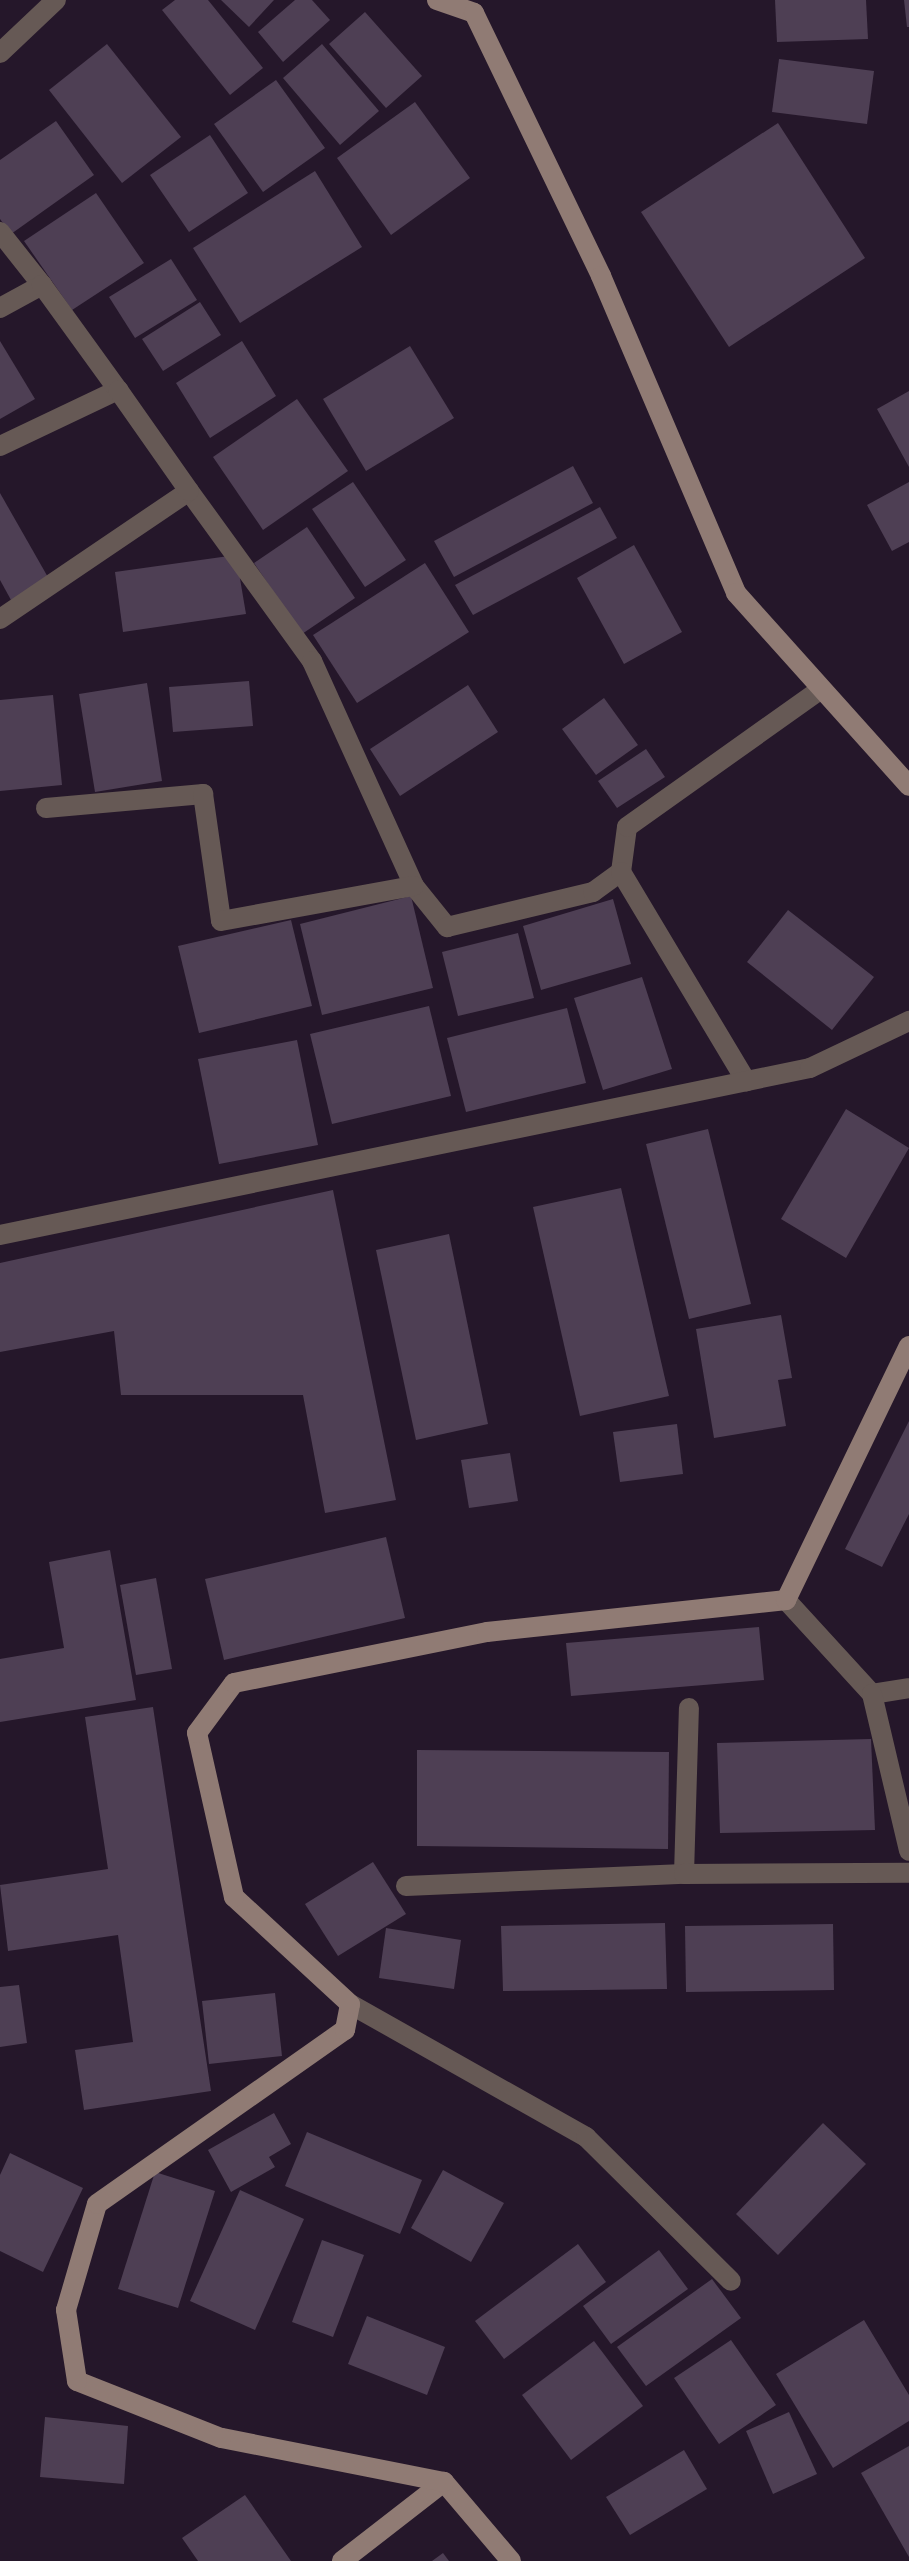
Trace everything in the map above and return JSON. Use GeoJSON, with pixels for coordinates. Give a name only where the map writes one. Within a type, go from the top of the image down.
{"type":"FeatureCollection","features":[{"type":"Feature","properties":{"kind":"street"},"geometry":{"type":"LineString","coordinates":[[0,53],[56,0]]}},
{"type":"Feature","properties":{"kind":"street"},"geometry":{"type":"LineString","coordinates":[[437,0],[478,6],[601,276],[736,593],[909,786]]}},
{"type":"Feature","properties":{"kind":"street"},"geometry":{"type":"LineString","coordinates":[[0,232],[42,285],[312,661],[414,886],[447,927],[593,892],[621,872]]}},
{"type":"Feature","properties":{"kind":"street"},"geometry":{"type":"LineString","coordinates":[[0,308],[42,285]]}},
{"type":"Feature","properties":{"kind":"street"},"geometry":{"type":"LineString","coordinates":[[0,446],[118,390]]}},
{"type":"Feature","properties":{"kind":"street"},"geometry":{"type":"LineString","coordinates":[[0,619],[189,491]]}},
{"type":"Feature","properties":{"kind":"street"},"geometry":{"type":"LineString","coordinates":[[746,1081],[621,872],[627,827],[821,689]]}},
{"type":"Feature","properties":{"kind":"street"},"geometry":{"type":"LineString","coordinates":[[46,808],[203,794],[221,921],[414,886]]}},
{"type":"Feature","properties":{"kind":"street"},"geometry":{"type":"LineString","coordinates":[[0,1235],[810,1068],[909,1021]]}},
{"type":"Feature","properties":{"kind":"street"},"geometry":{"type":"LineString","coordinates":[[786,1600],[909,1346]]}},
{"type":"Feature","properties":{"kind":"street"},"geometry":{"type":"LineString","coordinates":[[786,1600],[872,1694],[909,1851]]}},
{"type":"Feature","properties":{"kind":"street"},"geometry":{"type":"LineString","coordinates":[[731,2281],[586,2137],[350,2004],[234,1897],[197,1733],[234,1683],[487,1632],[786,1600]]}},
{"type":"Feature","properties":{"kind":"street"},"geometry":{"type":"LineString","coordinates":[[872,1694],[909,1688]]}},
{"type":"Feature","properties":{"kind":"street"},"geometry":{"type":"LineString","coordinates":[[684,1874],[689,1708]]}},
{"type":"Feature","properties":{"kind":"street"},"geometry":{"type":"LineString","coordinates":[[406,1886],[684,1874],[909,1873]]}},
{"type":"Feature","properties":{"kind":"street"},"geometry":{"type":"LineString","coordinates":[[350,2004],[345,2030],[97,2204],[66,2310],[77,2381],[221,2438],[444,2482],[511,2561]]}},
{"type":"Feature","properties":{"kind":"street"},"geometry":{"type":"LineString","coordinates":[[342,2561],[444,2482]]}},
{"type":"Feature","properties":{"kind":"building"},"geometry":{"type":"Polygon","coordinates":[[[175,0],[208,0],[263,68],[230,95],[162,10],[175,0]]]}},
{"type":"Feature","properties":{"kind":"building"},"geometry":{"type":"Polygon","coordinates":[[[221,0],[274,0],[249,27],[221,0]]]}},
{"type":"Feature","properties":{"kind":"building"},"geometry":{"type":"Polygon","coordinates":[[[295,0],[312,0],[330,20],[283,62],[258,32],[295,0]]]}},
{"type":"Feature","properties":{"kind":"building"},"geometry":{"type":"Polygon","coordinates":[[[775,0],[866,0],[868,39],[777,42],[775,0]]]}},
{"type":"Feature","properties":{"kind":"building"},"geometry":{"type":"Polygon","coordinates":[[[904,0],[909,0],[909,27],[907,27],[904,0]]]}},
{"type":"Feature","properties":{"kind":"building"},"geometry":{"type":"Polygon","coordinates":[[[365,12],[422,76],[386,108],[329,44],[365,12]]]}},
{"type":"Feature","properties":{"kind":"building"},"geometry":{"type":"Polygon","coordinates":[[[107,44],[181,137],[122,183],[49,90],[107,44]]]}},
{"type":"Feature","properties":{"kind":"building"},"geometry":{"type":"Polygon","coordinates":[[[322,44],[379,111],[340,145],[283,78],[322,44]]]}},
{"type":"Feature","properties":{"kind":"building"},"geometry":{"type":"Polygon","coordinates":[[[779,59],[874,71],[867,124],[772,112],[779,59]]]}},
{"type":"Feature","properties":{"kind":"building"},"geometry":{"type":"Polygon","coordinates":[[[276,80],[325,148],[263,192],[214,124],[276,80]]]}},
{"type":"Feature","properties":{"kind":"building"},"geometry":{"type":"Polygon","coordinates":[[[415,102],[470,178],[391,235],[337,158],[415,102]]]}},
{"type":"Feature","properties":{"kind":"building"},"geometry":{"type":"Polygon","coordinates":[[[56,121],[94,175],[11,234],[0,219],[0,160],[56,121]]]}},
{"type":"Feature","properties":{"kind":"building"},"geometry":{"type":"Polygon","coordinates":[[[778,123],[865,258],[729,347],[641,212],[778,123]]]}},
{"type":"Feature","properties":{"kind":"building"},"geometry":{"type":"Polygon","coordinates":[[[210,135],[248,193],[189,232],[150,175],[210,135]]]}},
{"type":"Feature","properties":{"kind":"building"},"geometry":{"type":"Polygon","coordinates":[[[315,171],[362,247],[240,323],[193,248],[315,171]]]}},
{"type":"Feature","properties":{"kind":"building"},"geometry":{"type":"Polygon","coordinates":[[[96,193],[144,263],[72,310],[24,241],[96,193]]]}},
{"type":"Feature","properties":{"kind":"building"},"geometry":{"type":"Polygon","coordinates":[[[171,259],[197,300],[135,338],[109,297],[171,259]]]}},
{"type":"Feature","properties":{"kind":"building"},"geometry":{"type":"Polygon","coordinates":[[[200,302],[221,335],[163,371],[142,339],[200,302]]]}},
{"type":"Feature","properties":{"kind":"building"},"geometry":{"type":"Polygon","coordinates":[[[0,341],[35,399],[0,419],[0,341]]]}},
{"type":"Feature","properties":{"kind":"building"},"geometry":{"type":"Polygon","coordinates":[[[242,341],[276,396],[210,438],[176,383],[242,341]]]}},
{"type":"Feature","properties":{"kind":"building"},"geometry":{"type":"Polygon","coordinates":[[[410,346],[454,418],[366,471],[323,399],[410,346]]]}},
{"type":"Feature","properties":{"kind":"building"},"geometry":{"type":"Polygon","coordinates":[[[909,391],[909,467],[877,409],[909,391]]]}},
{"type":"Feature","properties":{"kind":"building"},"geometry":{"type":"Polygon","coordinates":[[[297,399],[348,471],[263,530],[213,457],[297,399]]]}},
{"type":"Feature","properties":{"kind":"building"},"geometry":{"type":"Polygon","coordinates":[[[573,466],[593,503],[454,577],[434,541],[573,466]]]}},
{"type":"Feature","properties":{"kind":"building"},"geometry":{"type":"Polygon","coordinates":[[[353,482],[406,560],[365,587],[312,509],[353,482]]]}},
{"type":"Feature","properties":{"kind":"building"},"geometry":{"type":"Polygon","coordinates":[[[909,482],[909,542],[892,551],[867,505],[909,482]]]}},
{"type":"Feature","properties":{"kind":"building"},"geometry":{"type":"Polygon","coordinates":[[[0,493],[49,579],[11,600],[0,580],[0,493]]]}},
{"type":"Feature","properties":{"kind":"building"},"geometry":{"type":"Polygon","coordinates":[[[600,507],[617,538],[473,615],[455,585],[600,507]]]}},
{"type":"Feature","properties":{"kind":"building"},"geometry":{"type":"Polygon","coordinates":[[[307,527],[355,598],[302,634],[254,563],[307,527]]]}},
{"type":"Feature","properties":{"kind":"building"},"geometry":{"type":"Polygon","coordinates":[[[634,545],[682,632],[624,664],[577,578],[634,545]]]}},
{"type":"Feature","properties":{"kind":"building"},"geometry":{"type":"Polygon","coordinates":[[[236,555],[246,614],[123,632],[115,572],[236,555]]]}},
{"type":"Feature","properties":{"kind":"building"},"geometry":{"type":"Polygon","coordinates":[[[425,563],[469,632],[357,703],[313,635],[425,563]]]}},
{"type":"Feature","properties":{"kind":"building"},"geometry":{"type":"Polygon","coordinates":[[[249,681],[253,726],[173,732],[169,687],[249,681]]]}},
{"type":"Feature","properties":{"kind":"building"},"geometry":{"type":"Polygon","coordinates":[[[147,683],[162,781],[95,792],[79,694],[147,683]]]}},
{"type":"Feature","properties":{"kind":"building"},"geometry":{"type":"Polygon","coordinates":[[[468,685],[498,732],[400,796],[370,749],[468,685]]]}},
{"type":"Feature","properties":{"kind":"building"},"geometry":{"type":"Polygon","coordinates":[[[53,695],[62,785],[0,791],[0,700],[53,695]]]}},
{"type":"Feature","properties":{"kind":"building"},"geometry":{"type":"Polygon","coordinates":[[[604,698],[638,745],[596,775],[562,729],[604,698]]]}},
{"type":"Feature","properties":{"kind":"building"},"geometry":{"type":"Polygon","coordinates":[[[646,749],[665,777],[617,808],[598,781],[646,749]]]}},
{"type":"Feature","properties":{"kind":"building"},"geometry":{"type":"Polygon","coordinates":[[[411,896],[433,988],[322,1015],[300,924],[411,896]]]}},
{"type":"Feature","properties":{"kind":"building"},"geometry":{"type":"Polygon","coordinates":[[[613,899],[631,964],[541,990],[523,926],[613,899]]]}},
{"type":"Feature","properties":{"kind":"building"},"geometry":{"type":"Polygon","coordinates":[[[788,910],[874,977],[832,1030],[747,962],[788,910]]]}},
{"type":"Feature","properties":{"kind":"building"},"geometry":{"type":"Polygon","coordinates":[[[291,920],[312,1006],[199,1033],[178,946],[291,920]]]}},
{"type":"Feature","properties":{"kind":"building"},"geometry":{"type":"Polygon","coordinates":[[[518,933],[534,998],[458,1016],[442,952],[518,933]]]}},
{"type":"Feature","properties":{"kind":"building"},"geometry":{"type":"Polygon","coordinates":[[[642,977],[672,1069],[603,1090],[574,998],[642,977]]]}},
{"type":"Feature","properties":{"kind":"building"},"geometry":{"type":"Polygon","coordinates":[[[429,1006],[451,1096],[332,1124],[310,1034],[429,1006]]]}},
{"type":"Feature","properties":{"kind":"building"},"geometry":{"type":"Polygon","coordinates":[[[567,1008],[586,1083],[466,1112],[447,1038],[567,1008]]]}},
{"type":"Feature","properties":{"kind":"building"},"geometry":{"type":"Polygon","coordinates":[[[297,1040],[318,1145],[219,1164],[198,1059],[297,1040]]]}},
{"type":"Feature","properties":{"kind":"building"},"geometry":{"type":"Polygon","coordinates":[[[846,1109],[909,1148],[846,1258],[781,1219],[846,1109]]]}},
{"type":"Feature","properties":{"kind":"building"},"geometry":{"type":"Polygon","coordinates":[[[708,1129],[751,1304],[689,1319],[646,1144],[708,1129]]]}},
{"type":"Feature","properties":{"kind":"building"},"geometry":{"type":"Polygon","coordinates":[[[621,1188],[669,1396],[580,1416],[533,1207],[621,1188]]]}},
{"type":"Feature","properties":{"kind":"building"},"geometry":{"type":"Polygon","coordinates":[[[333,1190],[396,1500],[325,1513],[303,1395],[121,1395],[114,1331],[0,1352],[0,1263],[333,1190]]]}},
{"type":"Feature","properties":{"kind":"building"},"geometry":{"type":"Polygon","coordinates":[[[449,1234],[488,1424],[416,1440],[376,1250],[449,1234]]]}},
{"type":"Feature","properties":{"kind":"building"},"geometry":{"type":"Polygon","coordinates":[[[781,1315],[792,1378],[778,1380],[786,1426],[714,1438],[696,1329],[781,1315]]]}},
{"type":"Feature","properties":{"kind":"building"},"geometry":{"type":"Polygon","coordinates":[[[909,1421],[909,1514],[882,1567],[845,1549],[909,1421]]]}},
{"type":"Feature","properties":{"kind":"building"},"geometry":{"type":"Polygon","coordinates":[[[677,1424],[683,1474],[620,1482],[613,1432],[677,1424]]]}},
{"type":"Feature","properties":{"kind":"building"},"geometry":{"type":"Polygon","coordinates":[[[510,1453],[518,1501],[469,1508],[461,1460],[510,1453]]]}},
{"type":"Feature","properties":{"kind":"building"},"geometry":{"type":"Polygon","coordinates":[[[386,1537],[405,1618],[224,1660],[205,1579],[386,1537]]]}},
{"type":"Feature","properties":{"kind":"building"},"geometry":{"type":"Polygon","coordinates":[[[110,1550],[136,1700],[0,1722],[0,1659],[64,1648],[49,1562],[110,1550]]]}},
{"type":"Feature","properties":{"kind":"building"},"geometry":{"type":"Polygon","coordinates":[[[156,1578],[172,1669],[136,1675],[120,1585],[156,1578]]]}},
{"type":"Feature","properties":{"kind":"building"},"geometry":{"type":"Polygon","coordinates":[[[759,1627],[764,1680],[571,1696],[566,1643],[759,1627]]]}},
{"type":"Feature","properties":{"kind":"building"},"geometry":{"type":"Polygon","coordinates":[[[153,1707],[211,2091],[84,2110],[75,2050],[133,2042],[118,1935],[8,1951],[0,1885],[108,1869],[85,1717],[153,1707]]]}},
{"type":"Feature","properties":{"kind":"building"},"geometry":{"type":"Polygon","coordinates":[[[871,1739],[875,1830],[720,1833],[717,1743],[871,1739]]]}},
{"type":"Feature","properties":{"kind":"building"},"geometry":{"type":"Polygon","coordinates":[[[417,1750],[669,1752],[668,1849],[417,1846],[417,1750]]]}},
{"type":"Feature","properties":{"kind":"building"},"geometry":{"type":"Polygon","coordinates":[[[373,1862],[406,1914],[338,1956],[305,1904],[373,1862]]]}},
{"type":"Feature","properties":{"kind":"building"},"geometry":{"type":"Polygon","coordinates":[[[665,1923],[667,1989],[503,1991],[501,1926],[665,1923]]]}},
{"type":"Feature","properties":{"kind":"building"},"geometry":{"type":"Polygon","coordinates":[[[833,1924],[834,1990],[686,1992],[685,1926],[833,1924]]]}},
{"type":"Feature","properties":{"kind":"building"},"geometry":{"type":"Polygon","coordinates":[[[386,1928],[461,1940],[454,1989],[379,1978],[386,1928]]]}},
{"type":"Feature","properties":{"kind":"building"},"geometry":{"type":"Polygon","coordinates":[[[19,1985],[27,2043],[0,2047],[0,1987],[19,1985]]]}},
{"type":"Feature","properties":{"kind":"building"},"geometry":{"type":"Polygon","coordinates":[[[275,1993],[282,2056],[209,2064],[202,2001],[275,1993]]]}},
{"type":"Feature","properties":{"kind":"building"},"geometry":{"type":"Polygon","coordinates":[[[274,2113],[291,2144],[269,2157],[275,2167],[231,2192],[208,2150],[274,2113]]]}},
{"type":"Feature","properties":{"kind":"building"},"geometry":{"type":"Polygon","coordinates":[[[823,2123],[866,2164],[778,2255],[736,2214],[823,2123]]]}},
{"type":"Feature","properties":{"kind":"building"},"geometry":{"type":"Polygon","coordinates":[[[307,2132],[422,2180],[400,2234],[285,2186],[307,2132]]]}},
{"type":"Feature","properties":{"kind":"building"},"geometry":{"type":"Polygon","coordinates":[[[10,2153],[83,2188],[43,2272],[0,2251],[0,2175],[10,2153]]]}},
{"type":"Feature","properties":{"kind":"building"},"geometry":{"type":"Polygon","coordinates":[[[443,2170],[504,2203],[471,2262],[411,2228],[443,2170]]]}},
{"type":"Feature","properties":{"kind":"building"},"geometry":{"type":"Polygon","coordinates":[[[155,2172],[215,2191],[178,2308],[118,2289],[155,2172]]]}},
{"type":"Feature","properties":{"kind":"building"},"geometry":{"type":"Polygon","coordinates":[[[240,2190],[304,2219],[255,2330],[190,2301],[240,2190]]]}},
{"type":"Feature","properties":{"kind":"building"},"geometry":{"type":"Polygon","coordinates":[[[322,2240],[364,2255],[333,2337],[292,2322],[322,2240]]]}},
{"type":"Feature","properties":{"kind":"building"},"geometry":{"type":"Polygon","coordinates":[[[578,2244],[606,2282],[504,2359],[475,2321],[578,2244]]]}},
{"type":"Feature","properties":{"kind":"building"},"geometry":{"type":"Polygon","coordinates":[[[659,2250],[688,2289],[611,2344],[583,2306],[659,2250]]]}},
{"type":"Feature","properties":{"kind":"building"},"geometry":{"type":"Polygon","coordinates":[[[712,2279],[741,2318],[646,2386],[617,2347],[712,2279]]]}},
{"type":"Feature","properties":{"kind":"building"},"geometry":{"type":"Polygon","coordinates":[[[367,2316],[445,2347],[427,2395],[348,2364],[367,2316]]]}},
{"type":"Feature","properties":{"kind":"building"},"geometry":{"type":"Polygon","coordinates":[[[864,2320],[909,2395],[909,2421],[833,2468],[776,2374],[864,2320]]]}},
{"type":"Feature","properties":{"kind":"building"},"geometry":{"type":"Polygon","coordinates":[[[731,2340],[776,2405],[719,2444],[674,2378],[731,2340]]]}},
{"type":"Feature","properties":{"kind":"building"},"geometry":{"type":"Polygon","coordinates":[[[594,2341],[643,2406],[571,2460],[522,2395],[594,2341]]]}},
{"type":"Feature","properties":{"kind":"building"},"geometry":{"type":"Polygon","coordinates":[[[789,2412],[817,2474],[773,2494],[746,2431],[789,2412]]]}},
{"type":"Feature","properties":{"kind":"building"},"geometry":{"type":"Polygon","coordinates":[[[45,2417],[128,2426],[124,2484],[40,2477],[45,2417]]]}},
{"type":"Feature","properties":{"kind":"building"},"geometry":{"type":"Polygon","coordinates":[[[909,2446],[909,2557],[861,2473],[909,2446]]]}},
{"type":"Feature","properties":{"kind":"building"},"geometry":{"type":"Polygon","coordinates":[[[684,2450],[707,2489],[630,2535],[606,2497],[684,2450]]]}},
{"type":"Feature","properties":{"kind":"building"},"geometry":{"type":"Polygon","coordinates":[[[245,2495],[291,2561],[198,2561],[182,2538],[245,2495]]]}},
{"type":"Feature","properties":{"kind":"building"},"geometry":{"type":"Polygon","coordinates":[[[443,2553],[449,2561],[432,2561],[443,2553]]]}}]}
